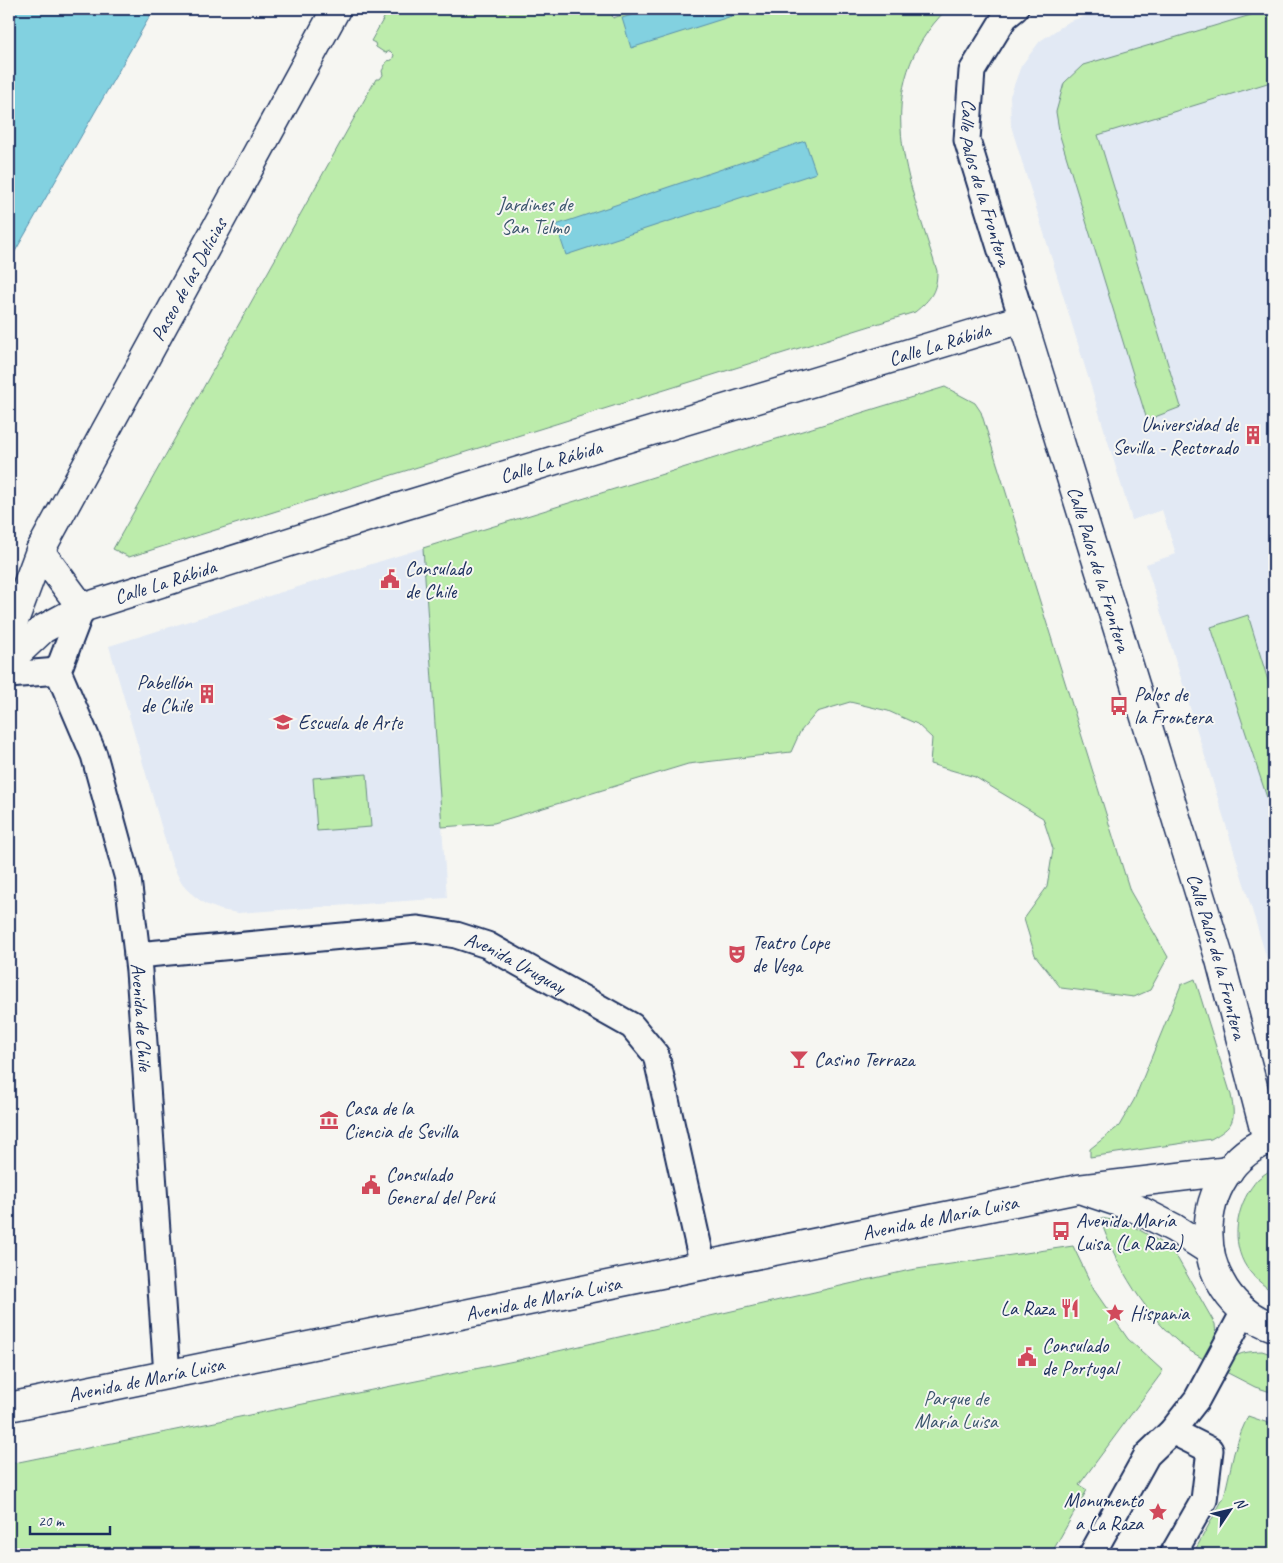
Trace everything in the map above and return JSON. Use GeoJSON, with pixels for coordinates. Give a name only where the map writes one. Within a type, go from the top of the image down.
{"type":"FeatureCollection","features":[{"type":"Feature","properties":{"kind":"main road","name":"Paseo de las Delicias"},"geometry":{"type":"LineString","coordinates":[[9,634],[40,551],[336,9]]}},
{"type":"Feature","properties":{"kind":"main road","name":"Calle La Rábida"},"geometry":{"type":"LineString","coordinates":[[9,661],[43,628],[82,608],[400,507],[1022,320]]}},
{"type":"Feature","properties":{"kind":"main road","name":"Calle Palos de la Frontera"},"geometry":{"type":"LineString","coordinates":[[1022,320],[1220,960],[1270,1139]]}},
{"type":"Feature","properties":{"kind":"main road","name":"Paseo de las Delicias"},"geometry":{"type":"LineString","coordinates":[[9,590],[40,551]]}},
{"type":"Feature","properties":{"kind":"main road"},"geometry":{"type":"LineString","coordinates":[[40,551],[82,608]]}},
{"type":"Feature","properties":{"kind":"main road"},"geometry":{"type":"LineString","coordinates":[[1270,1139],[1252,1148],[1229,1171],[1219,1185],[1209,1217],[1210,1251],[1214,1268],[1222,1284],[1244,1310],[1264,1323],[1274,1326]]}},
{"type":"Feature","properties":{"kind":"main road","name":"Avenida de María Luisa"},"geometry":{"type":"LineString","coordinates":[[9,1407],[1078,1189],[1229,1171]]}},
{"type":"Feature","properties":{"kind":"main road"},"geometry":{"type":"LineString","coordinates":[[1078,1189],[1132,1207],[1174,1228],[1210,1251]]}},
{"type":"Feature","properties":{"kind":"street","name":"Calle Palos de la Frontera"},"geometry":{"type":"LineString","coordinates":[[1015,9],[1005,17],[972,71],[967,140],[1022,320]]}},
{"type":"Feature","properties":{"kind":"street"},"geometry":{"type":"LineString","coordinates":[[9,675],[58,671],[82,608]]}},
{"type":"Feature","properties":{"kind":"street","name":"Avenida de Chile"},"geometry":{"type":"LineString","coordinates":[[58,671],[94,756],[128,879],[137,955],[167,1375]]}},
{"type":"Feature","properties":{"kind":"street","name":"Avenida Uruguay"},"geometry":{"type":"LineString","coordinates":[[137,955],[418,929],[456,935],[487,945],[632,1026],[656,1056],[703,1266]]}},
{"type":"Feature","properties":{"kind":"street"},"geometry":{"type":"LineString","coordinates":[[1092,1554],[1147,1454],[1172,1431],[1196,1399],[1244,1310]]}},
{"type":"Feature","properties":{"kind":"street"},"geometry":{"type":"LineString","coordinates":[[1172,1431],[1210,1450],[1204,1500],[1173,1554]]}},
{"type":"Feature","properties":{"kind":"shaded area"},"geometry":{"type":"Polygon","coordinates":[[[1109,9],[1274,9],[1274,976],[1271,972],[1146,564],[1176,554],[1162,510],[1132,520],[1011,126],[1010,96],[1021,66],[1040,41],[1070,21],[1109,9]]]}},
{"type":"Feature","properties":{"kind":"shaded area","name":"Escuela de Arte"},"geometry":{"type":"Polygon","coordinates":[[[423,548],[447,898],[238,913],[221,910],[205,904],[181,882],[172,864],[109,646],[423,548]]]}},
{"type":"Feature","properties":{"kind":"green space","name":"Jardines de San Telmo"},"geometry":{"type":"Polygon","coordinates":[[[389,9],[589,9],[592,15],[610,9],[613,18],[641,9],[947,9],[922,39],[908,71],[901,103],[902,136],[907,169],[937,271],[936,284],[932,294],[915,312],[129,557],[113,549],[376,79],[380,79],[383,75],[382,71],[387,61],[392,60],[394,55],[390,51],[385,53],[371,41],[389,9]]]}},
{"type":"Feature","properties":{"kind":"green space"},"geometry":{"type":"Polygon","coordinates":[[[1274,9],[1274,81],[1098,135],[1181,407],[1147,420],[1060,136],[1056,112],[1064,83],[1083,65],[1274,9]]]}},
{"type":"Feature","properties":{"kind":"green space"},"geometry":{"type":"Polygon","coordinates":[[[945,387],[975,403],[981,412],[1130,891],[1168,957],[1150,990],[1134,997],[1061,988],[1035,955],[1024,919],[1047,887],[1053,849],[1043,818],[975,777],[930,764],[932,738],[917,724],[888,711],[850,702],[817,712],[800,732],[791,752],[688,764],[494,823],[442,827],[423,548],[945,387]]]}},
{"type":"Feature","properties":{"kind":"green space"},"geometry":{"type":"Polygon","coordinates":[[[1248,615],[1274,700],[1274,819],[1211,627],[1248,615]]]}},
{"type":"Feature","properties":{"kind":"green space"},"geometry":{"type":"Polygon","coordinates":[[[367,774],[371,827],[317,831],[313,778],[367,774]]]}},
{"type":"Feature","properties":{"kind":"green space"},"geometry":{"type":"Polygon","coordinates":[[[1195,979],[1231,1095],[1232,1122],[1225,1130],[1211,1139],[1090,1157],[1090,1149],[1119,1126],[1134,1100],[1181,985],[1195,979]]]}},
{"type":"Feature","properties":{"kind":"green space"},"geometry":{"type":"Polygon","coordinates":[[[1274,1168],[1274,1293],[1254,1276],[1244,1263],[1237,1242],[1237,1230],[1238,1219],[1245,1198],[1258,1179],[1274,1168]]]}},
{"type":"Feature","properties":{"kind":"green space"},"geometry":{"type":"Polygon","coordinates":[[[1100,1218],[1131,1225],[1157,1240],[1178,1259],[1215,1324],[1214,1343],[1207,1361],[1187,1349],[1173,1337],[1146,1307],[1123,1272],[1100,1218]]]}},
{"type":"Feature","properties":{"kind":"green space","name":"Parque de María Luisa"},"geometry":{"type":"Polygon","coordinates":[[[1073,1246],[1094,1290],[1128,1339],[1163,1371],[1079,1485],[1087,1490],[1051,1554],[9,1554],[9,1464],[519,1360],[910,1270],[1073,1246]]]}},
{"type":"Feature","properties":{"kind":"green space"},"geometry":{"type":"Polygon","coordinates":[[[1262,1351],[1274,1355],[1274,1393],[1255,1387],[1222,1370],[1239,1354],[1262,1351]]]}},
{"type":"Feature","properties":{"kind":"green space"},"geometry":{"type":"Polygon","coordinates":[[[1248,1416],[1274,1425],[1274,1554],[1193,1554],[1224,1497],[1234,1453],[1248,1416]]]}},
{"type":"Feature","properties":{"kind":"water"},"geometry":{"type":"Polygon","coordinates":[[[9,9],[154,9],[9,262],[9,9]]]}},
{"type":"Feature","properties":{"kind":"water"},"geometry":{"type":"Polygon","coordinates":[[[651,9],[754,9],[631,48],[622,18],[651,9]]]}},
{"type":"Feature","properties":{"kind":"water"},"geometry":{"type":"Polygon","coordinates":[[[805,141],[816,173],[566,255],[556,225],[805,141]]]}},
{"type":"Feature","properties":{"kind":"place","name":"Universidad de Sevilla - Rectorado"},"geometry":{"type":"Point","coordinates":[1253,435]}},
{"type":"Feature","properties":{"kind":"place","name":"Consulado de Chile"},"geometry":{"type":"Point","coordinates":[390,579]}},
{"type":"Feature","properties":{"kind":"place","name":"Pabellón de Chile"},"geometry":{"type":"Point","coordinates":[207,694]}},
{"type":"Feature","properties":{"kind":"place","name":"Palos de la Frontera"},"geometry":{"type":"Point","coordinates":[1119,706]}},
{"type":"Feature","properties":{"kind":"place","name":"Escuela de Arte"},"geometry":{"type":"Point","coordinates":[283,722]}},
{"type":"Feature","properties":{"kind":"place","name":"Teatro Lope de Vega"},"geometry":{"type":"Point","coordinates":[737,954]}},
{"type":"Feature","properties":{"kind":"place","name":"Casino Terraza"},"geometry":{"type":"Point","coordinates":[799,1059]}},
{"type":"Feature","properties":{"kind":"place","name":"Casa de la Ciencia de Sevilla"},"geometry":{"type":"Point","coordinates":[329,1120]}},
{"type":"Feature","properties":{"kind":"place","name":"Consulado General del Perú"},"geometry":{"type":"Point","coordinates":[371,1185]}},
{"type":"Feature","properties":{"kind":"place","name":"Avenida María Luisa (La Raza)"},"geometry":{"type":"Point","coordinates":[1061,1231]}},
{"type":"Feature","properties":{"kind":"place","name":"La Raza"},"geometry":{"type":"Point","coordinates":[1070,1308]}},
{"type":"Feature","properties":{"kind":"place","name":"Hispania"},"geometry":{"type":"Point","coordinates":[1115,1313]}},
{"type":"Feature","properties":{"kind":"place","name":"Consulado de Portugal"},"geometry":{"type":"Point","coordinates":[1027,1357]}},
{"type":"Feature","properties":{"kind":"place","name":"Monumento a La Raza"},"geometry":{"type":"Point","coordinates":[1158,1512]}}]}
